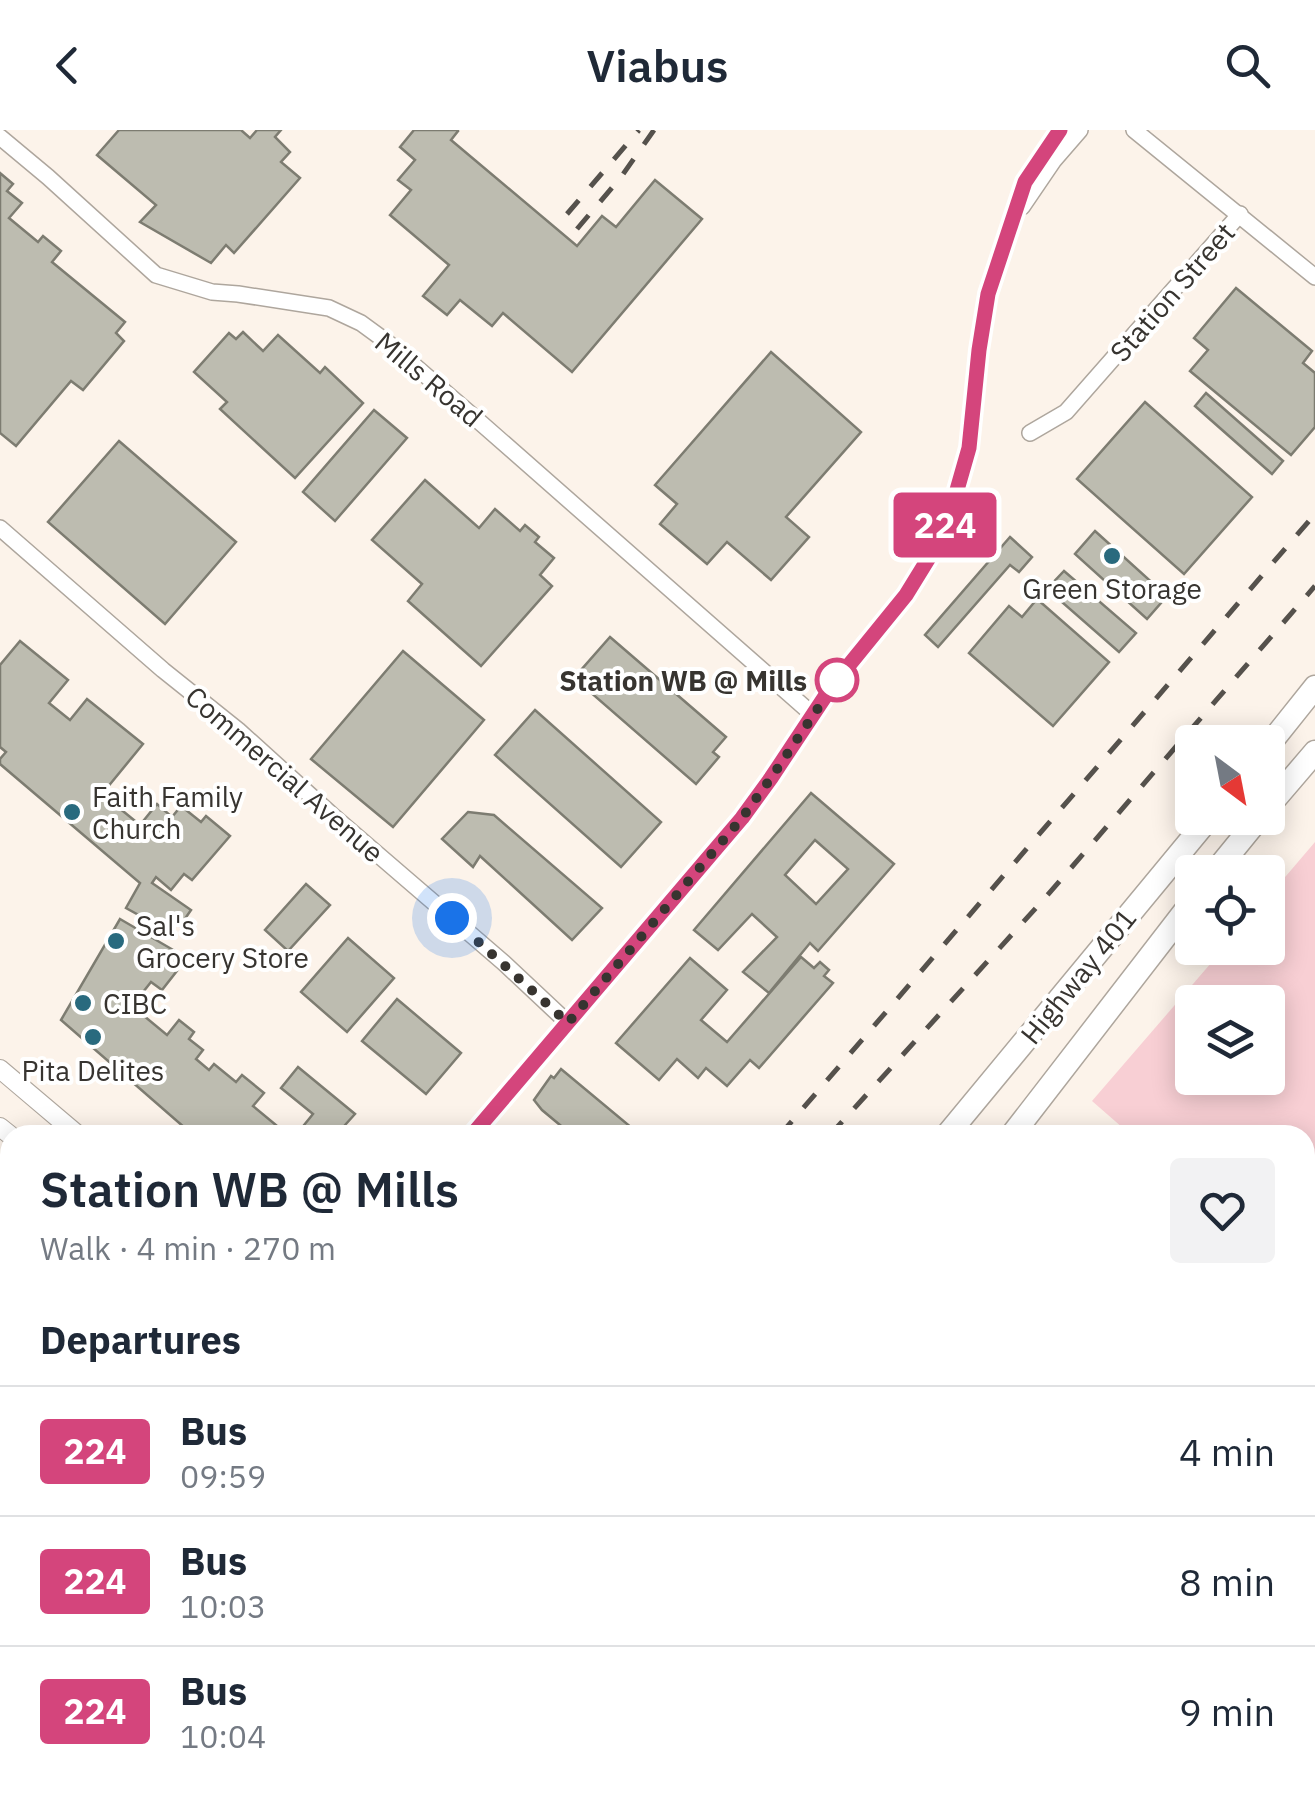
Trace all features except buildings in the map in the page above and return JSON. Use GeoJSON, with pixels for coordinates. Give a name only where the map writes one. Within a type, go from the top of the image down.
{"type":"FeatureCollection","features":[{"type":"Feature","properties":{"kind":"highway"},"geometry":{"type":"LineString","coordinates":[[1285,725],[1315,687]]}},
{"type":"Feature","properties":{"kind":"highway"},"geometry":{"type":"LineString","coordinates":[[1285,787],[1315,752]]}},
{"type":"Feature","properties":{"kind":"highway","name":"Highway 401"},"geometry":{"type":"LineString","coordinates":[[955,1125],[1195,835]]}},
{"type":"Feature","properties":{"kind":"highway"},"geometry":{"type":"LineString","coordinates":[[1229,855],[1245,835]]}},
{"type":"Feature","properties":{"kind":"highway","name":"Highway 401"},"geometry":{"type":"LineString","coordinates":[[1020,1125],[1175,924]]}},
{"type":"Feature","properties":{"kind":"main road"},"geometry":{"type":"LineString","coordinates":[[0,1070],[66,1125]]}},
{"type":"Feature","properties":{"kind":"street"},"geometry":{"type":"LineString","coordinates":[[481,1125],[742,818],[832,686],[906,595],[930,556],[949,518],[969,448],[988,294],[1025,182],[1060,130]]}},
{"type":"Feature","properties":{"kind":"street"},"geometry":{"type":"LineString","coordinates":[[1014,218],[1080,130]]}},
{"type":"Feature","properties":{"kind":"street"},"geometry":{"type":"LineString","coordinates":[[1134,130],[1240,214]]}},
{"type":"Feature","properties":{"kind":"street","name":"Mills Road"},"geometry":{"type":"LineString","coordinates":[[0,137],[156,275],[212,292],[329,308],[361,323],[497,436],[812,714]]}},
{"type":"Feature","properties":{"kind":"street","name":"Station Street"},"geometry":{"type":"LineString","coordinates":[[1030,433],[1066,412],[1240,214],[1315,277]]}},
{"type":"Feature","properties":{"kind":"street","name":"Commercial Avenue"},"geometry":{"type":"LineString","coordinates":[[0,528],[238,730],[568,1023]]}},
{"type":"Feature","properties":{"kind":"shaded area"},"geometry":{"type":"Polygon","coordinates":[[[1315,842],[1315,1125],[1120,1125],[1092,1101],[1175,1005],[1175,1095],[1285,1095],[1285,985],[1192,985],[1209,965],[1285,965],[1285,877],[1315,842]]]}},
{"type":"Feature","properties":{"kind":"railway"},"geometry":{"type":"LineString","coordinates":[[567,214],[639,130]]}},
{"type":"Feature","properties":{"kind":"railway"},"geometry":{"type":"LineString","coordinates":[[577,229],[654,130]]}},
{"type":"Feature","properties":{"kind":"railway"},"geometry":{"type":"LineString","coordinates":[[789,1125],[1315,514]]}},
{"type":"Feature","properties":{"kind":"railway"},"geometry":{"type":"LineString","coordinates":[[839,1125],[1045,898],[1315,586]]}},
{"type":"Feature","properties":{"kind":"bus line","name":"224"},"geometry":{"type":"LineString","coordinates":[[481,1125],[742,818],[832,686],[906,595],[930,556],[949,518],[969,448],[988,294],[1025,182],[1060,130]]}},
{"type":"Feature","properties":{"kind":"place","name":"Green Storage"},"geometry":{"type":"Point","coordinates":[1112,556]}},
{"type":"Feature","properties":{"kind":"place","name":"Station WB @ Mills"},"geometry":{"type":"Point","coordinates":[837,680]}},
{"type":"Feature","properties":{"kind":"place","name":"Faith Family Church"},"geometry":{"type":"Point","coordinates":[72,812]}},
{"type":"Feature","properties":{"kind":"place","name":"Sal's Grocery Store"},"geometry":{"type":"Point","coordinates":[116,941]}},
{"type":"Feature","properties":{"kind":"place","name":"CIBC"},"geometry":{"type":"Point","coordinates":[83,1003]}},
{"type":"Feature","properties":{"kind":"place","name":"Pita Delites"},"geometry":{"type":"Point","coordinates":[93,1037]}},
{"type":"Feature","properties":{"kind":"route"},"geometry":{"type":"LineString","coordinates":[[452,918],[568,1023],[742,818],[837,680]]}}]}
